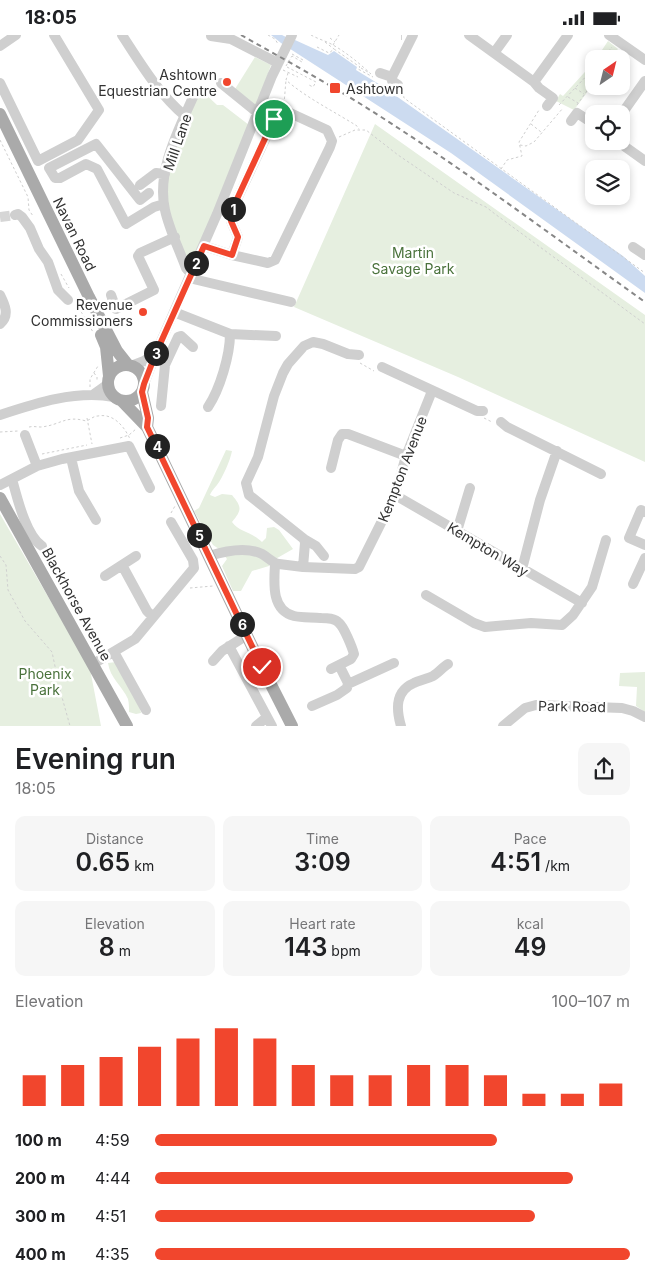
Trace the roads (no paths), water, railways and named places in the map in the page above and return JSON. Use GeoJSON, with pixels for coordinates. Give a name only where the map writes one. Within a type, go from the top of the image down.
{"type":"FeatureCollection","features":[{"type":"Feature","properties":{"kind":"main road","name":"Navan Road"},"geometry":{"type":"LineString","coordinates":[[0,114],[89,297],[117,351],[130,366]]}},
{"type":"Feature","properties":{"kind":"main road","name":"Navan Road"},"geometry":{"type":"LineString","coordinates":[[0,132],[102,337],[108,361],[109,380]]}},
{"type":"Feature","properties":{"kind":"main road"},"geometry":{"type":"LineString","coordinates":[[141,426],[148,418],[142,375],[130,366],[117,367],[109,380],[110,391],[141,426],[209,556],[292,726]]}},
{"type":"Feature","properties":{"kind":"main road"},"geometry":{"type":"LineString","coordinates":[[118,399],[129,401],[135,399],[143,388]]}},
{"type":"Feature","properties":{"kind":"main road","name":"Blackhorse Avenue"},"geometry":{"type":"LineString","coordinates":[[0,498],[127,726]]}},
{"type":"Feature","properties":{"kind":"street"},"geometry":{"type":"LineString","coordinates":[[0,83],[38,161],[78,140],[99,110],[54,35]]}},
{"type":"Feature","properties":{"kind":"street"},"geometry":{"type":"LineString","coordinates":[[122,35],[169,103],[185,116]]}},
{"type":"Feature","properties":{"kind":"street"},"geometry":{"type":"LineString","coordinates":[[211,35],[231,39],[280,66]]}},
{"type":"Feature","properties":{"kind":"street"},"geometry":{"type":"LineString","coordinates":[[469,35],[534,82],[553,98],[552,104]]}},
{"type":"Feature","properties":{"kind":"street"},"geometry":{"type":"LineString","coordinates":[[494,53],[507,35]]}},
{"type":"Feature","properties":{"kind":"street"},"geometry":{"type":"LineString","coordinates":[[534,82],[568,35]]}},
{"type":"Feature","properties":{"kind":"street"},"geometry":{"type":"LineString","coordinates":[[0,46],[11,36]]}},
{"type":"Feature","properties":{"kind":"street"},"geometry":{"type":"LineString","coordinates":[[143,388],[156,353],[204,246],[291,36]]}},
{"type":"Feature","properties":{"kind":"street"},"geometry":{"type":"LineString","coordinates":[[400,90],[392,81],[392,77],[408,37]]}},
{"type":"Feature","properties":{"kind":"street"},"geometry":{"type":"LineString","coordinates":[[617,38],[645,61]]}},
{"type":"Feature","properties":{"kind":"street"},"geometry":{"type":"LineString","coordinates":[[374,75],[392,77]]}},
{"type":"Feature","properties":{"kind":"street"},"geometry":{"type":"LineString","coordinates":[[628,105],[645,81]]}},
{"type":"Feature","properties":{"kind":"street"},"geometry":{"type":"LineString","coordinates":[[221,83],[258,113]]}},
{"type":"Feature","properties":{"kind":"street","name":"Mill Lane"},"geometry":{"type":"LineString","coordinates":[[190,276],[164,204],[163,185],[169,156],[194,95]]}},
{"type":"Feature","properties":{"kind":"street"},"geometry":{"type":"LineString","coordinates":[[204,246],[232,255],[268,263],[276,260],[330,147],[332,141],[327,130],[288,112],[276,114],[231,212],[231,221],[238,237],[232,255]]}},
{"type":"Feature","properties":{"kind":"street"},"geometry":{"type":"LineString","coordinates":[[573,116],[577,113],[585,119]]}},
{"type":"Feature","properties":{"kind":"street"},"geometry":{"type":"LineString","coordinates":[[149,193],[140,200],[96,144],[49,168],[55,178],[60,178],[86,165],[97,169],[126,224],[154,207],[164,204]]}},
{"type":"Feature","properties":{"kind":"street"},"geometry":{"type":"LineString","coordinates":[[630,150],[645,161]]}},
{"type":"Feature","properties":{"kind":"street"},"geometry":{"type":"LineString","coordinates":[[140,185],[156,173],[165,174]]}},
{"type":"Feature","properties":{"kind":"street"},"geometry":{"type":"LineString","coordinates":[[15,215],[18,214],[22,217],[30,228],[35,242],[48,261],[58,289],[68,300]]}},
{"type":"Feature","properties":{"kind":"street"},"geometry":{"type":"LineString","coordinates":[[110,295],[116,309],[154,290],[138,257],[140,253],[175,237]]}},
{"type":"Feature","properties":{"kind":"street"},"geometry":{"type":"LineString","coordinates":[[633,247],[645,255]]}},
{"type":"Feature","properties":{"kind":"street"},"geometry":{"type":"LineString","coordinates":[[190,276],[291,303]]}},
{"type":"Feature","properties":{"kind":"street"},"geometry":{"type":"LineString","coordinates":[[0,324],[6,318],[4,298]]}},
{"type":"Feature","properties":{"kind":"street"},"geometry":{"type":"LineString","coordinates":[[174,312],[230,334],[276,336]]}},
{"type":"Feature","properties":{"kind":"street"},"geometry":{"type":"LineString","coordinates":[[208,407],[216,392],[230,345],[230,334]]}},
{"type":"Feature","properties":{"kind":"street"},"geometry":{"type":"LineString","coordinates":[[164,335],[177,340]]}},
{"type":"Feature","properties":{"kind":"street"},"geometry":{"type":"LineString","coordinates":[[161,407],[166,365],[177,340],[181,336],[193,347]]}},
{"type":"Feature","properties":{"kind":"street"},"geometry":{"type":"LineString","coordinates":[[324,556],[316,546],[304,539],[249,495],[246,483],[258,457],[274,396],[288,363],[304,346],[313,343],[323,344],[348,354],[358,355]]}},
{"type":"Feature","properties":{"kind":"street"},"geometry":{"type":"LineString","coordinates":[[130,366],[144,361],[156,353]]}},
{"type":"Feature","properties":{"kind":"street"},"geometry":{"type":"LineString","coordinates":[[378,369],[480,411]]}},
{"type":"Feature","properties":{"kind":"street"},"geometry":{"type":"LineString","coordinates":[[0,415],[65,397],[109,380]]}},
{"type":"Feature","properties":{"kind":"street"},"geometry":{"type":"LineString","coordinates":[[92,388],[118,399]]}},
{"type":"Feature","properties":{"kind":"street","name":"Kempton Avenue"},"geometry":{"type":"LineString","coordinates":[[209,556],[238,550],[252,550],[263,554],[275,563],[303,567],[355,569],[359,567],[395,495],[406,457],[432,391]]}},
{"type":"Feature","properties":{"kind":"street"},"geometry":{"type":"LineString","coordinates":[[504,424],[601,474]]}},
{"type":"Feature","properties":{"kind":"street"},"geometry":{"type":"LineString","coordinates":[[27,429],[37,466]]}},
{"type":"Feature","properties":{"kind":"street"},"geometry":{"type":"LineString","coordinates":[[330,468],[338,440],[342,434],[348,434],[406,457]]}},
{"type":"Feature","properties":{"kind":"street"},"geometry":{"type":"LineString","coordinates":[[0,485],[37,466],[129,441],[150,488]]}},
{"type":"Feature","properties":{"kind":"street"},"geometry":{"type":"LineString","coordinates":[[522,569],[540,500],[557,451]]}},
{"type":"Feature","properties":{"kind":"street"},"geometry":{"type":"LineString","coordinates":[[71,458],[79,491],[96,520]]}},
{"type":"Feature","properties":{"kind":"street"},"geometry":{"type":"LineString","coordinates":[[12,479],[21,510],[36,540],[42,546]]}},
{"type":"Feature","properties":{"kind":"street"},"geometry":{"type":"LineString","coordinates":[[457,531],[470,488]]}},
{"type":"Feature","properties":{"kind":"street","name":"Kempton Way"},"geometry":{"type":"LineString","coordinates":[[395,495],[582,603]]}},
{"type":"Feature","properties":{"kind":"street"},"geometry":{"type":"LineString","coordinates":[[645,512],[642,511],[629,537],[645,545]]}},
{"type":"Feature","properties":{"kind":"street"},"geometry":{"type":"LineString","coordinates":[[93,664],[136,639],[194,568],[193,560],[171,522]]}},
{"type":"Feature","properties":{"kind":"street"},"geometry":{"type":"LineString","coordinates":[[303,567],[304,539]]}},
{"type":"Feature","properties":{"kind":"street"},"geometry":{"type":"LineString","coordinates":[[426,595],[474,623],[485,627],[531,623],[562,625],[568,621],[592,587],[606,540]]}},
{"type":"Feature","properties":{"kind":"street"},"geometry":{"type":"LineString","coordinates":[[216,571],[226,553]]}},
{"type":"Feature","properties":{"kind":"street"},"geometry":{"type":"LineString","coordinates":[[105,576],[136,556]]}},
{"type":"Feature","properties":{"kind":"street"},"geometry":{"type":"LineString","coordinates":[[633,583],[645,558]]}},
{"type":"Feature","properties":{"kind":"street"},"geometry":{"type":"LineString","coordinates":[[275,563],[274,584],[277,601],[282,611],[294,616],[331,619],[339,622],[354,654],[351,659],[335,667],[348,684]]}},
{"type":"Feature","properties":{"kind":"street"},"geometry":{"type":"LineString","coordinates":[[122,565],[147,611],[153,617]]}},
{"type":"Feature","properties":{"kind":"street"},"geometry":{"type":"LineString","coordinates":[[212,661],[229,646],[247,635]]}},
{"type":"Feature","properties":{"kind":"street"},"geometry":{"type":"LineString","coordinates":[[229,646],[270,721],[256,726]]}},
{"type":"Feature","properties":{"kind":"street"},"geometry":{"type":"LineString","coordinates":[[114,652],[146,711]]}},
{"type":"Feature","properties":{"kind":"street"},"geometry":{"type":"LineString","coordinates":[[312,706],[344,690],[348,684],[394,663]]}},
{"type":"Feature","properties":{"kind":"street"},"geometry":{"type":"LineString","coordinates":[[401,726],[397,712],[399,697],[407,687],[434,675],[448,664]]}},
{"type":"Feature","properties":{"kind":"street","name":"Park Road"},"geometry":{"type":"LineString","coordinates":[[503,726],[524,708],[536,705],[622,708],[645,717]]}},
{"type":"Feature","properties":{"kind":"water"},"geometry":{"type":"Polygon","coordinates":[[[271,35],[282,35],[328,55],[334,51],[357,67],[356,70],[382,86],[623,256],[645,276],[645,293],[451,153],[271,35]]]}},
{"type":"Feature","properties":{"kind":"tunnel"},"geometry":{"type":"LineString","coordinates":[[0,217],[15,215]]}},
{"type":"Feature","properties":{"kind":"railway"},"geometry":{"type":"LineString","coordinates":[[241,35],[330,85],[396,126],[504,200],[645,302]]}},
{"type":"Feature","properties":{"kind":"place","name":"Ashtown Equestrian Centre"},"geometry":{"type":"Point","coordinates":[227,82]}},
{"type":"Feature","properties":{"kind":"place","name":"Ashtown"},"geometry":{"type":"Point","coordinates":[335,88]}},
{"type":"Feature","properties":{"kind":"place","name":"Revenue Commissioners"},"geometry":{"type":"Point","coordinates":[143,312]}},
{"type":"Feature","properties":{"kind":"park label","name":"Martin Savage Park"},"geometry":{"type":"Point","coordinates":[413,260]}},
{"type":"Feature","properties":{"kind":"park label","name":"Phoenix Park"},"geometry":{"type":"Point","coordinates":[45,681]}}]}
